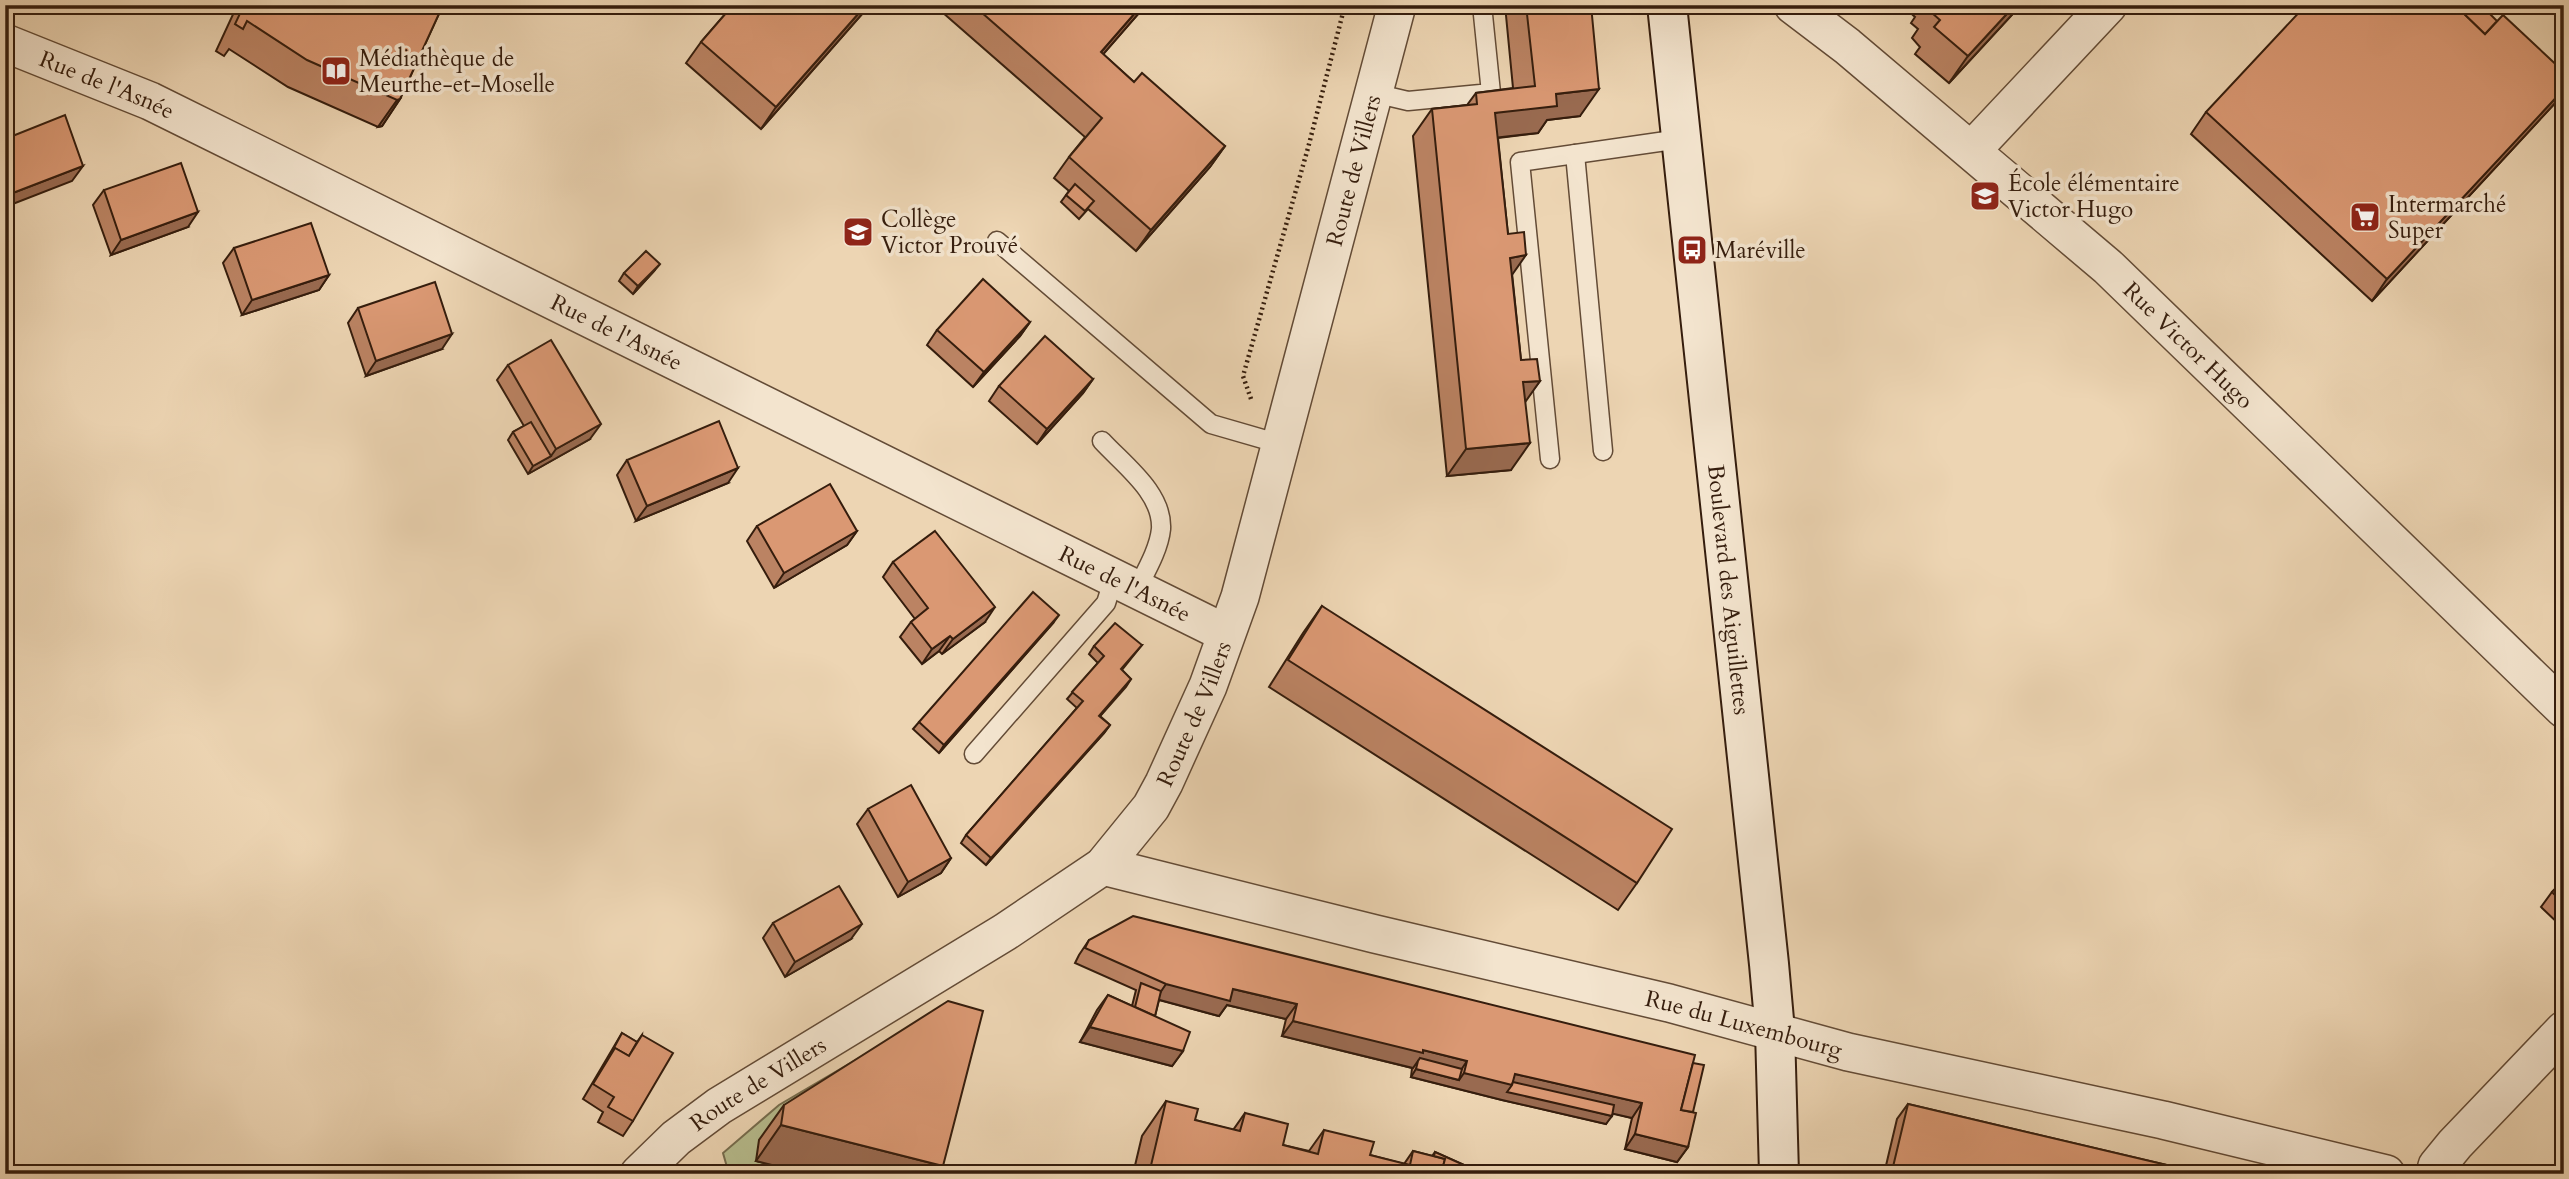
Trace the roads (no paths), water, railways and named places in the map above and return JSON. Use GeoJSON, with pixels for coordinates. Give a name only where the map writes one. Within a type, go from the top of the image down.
{"type":"FeatureCollection","features":[{"type":"Feature","properties":{"kind":"main road","name":"Boulevard des Aiguillettes"},"geometry":{"type":"LineString","coordinates":[[1667,5],[1775,1031],[1779,1174]]}},
{"type":"Feature","properties":{"kind":"street","name":"Route de Villers"},"geometry":{"type":"LineString","coordinates":[[639,1174],[676,1138],[719,1106],[1006,932],[1103,866],[1151,807],[1208,686],[1240,597],[1263,439],[1374,93],[1397,5]]}},
{"type":"Feature","properties":{"kind":"street","name":"Rue Victor Hugo"},"geometry":{"type":"LineString","coordinates":[[1793,5],[1847,46],[2108,267],[2564,709]]}},
{"type":"Feature","properties":{"kind":"street"},"geometry":{"type":"LineString","coordinates":[[1972,150],[2108,5]]}},
{"type":"Feature","properties":{"kind":"street","name":"Rue de l'Asnée"},"geometry":{"type":"LineString","coordinates":[[5,43],[150,101],[1225,633]]}},
{"type":"Feature","properties":{"kind":"street","name":"Rue du Luxembourg"},"geometry":{"type":"LineString","coordinates":[[1103,866],[1775,1031],[1848,1052],[2176,1123],[2386,1174]]}},
{"type":"Feature","properties":{"kind":"street"},"geometry":{"type":"LineString","coordinates":[[2435,1174],[2437,1167],[2455,1144],[2564,1030]]}},
{"type":"Feature","properties":{"kind":"lane"},"geometry":{"type":"LineString","coordinates":[[1374,93],[1409,101],[1491,93],[1482,5]]}},
{"type":"Feature","properties":{"kind":"lane"},"geometry":{"type":"LineString","coordinates":[[1550,459],[1520,162],[1680,139]]}},
{"type":"Feature","properties":{"kind":"lane"},"geometry":{"type":"LineString","coordinates":[[1575,154],[1602,451]]}},
{"type":"Feature","properties":{"kind":"lane"},"geometry":{"type":"LineString","coordinates":[[997,241],[1210,425],[1263,439]]}},
{"type":"Feature","properties":{"kind":"lane"},"geometry":{"type":"LineString","coordinates":[[974,754],[1106,604],[1153,556],[1161,528],[1154,496],[1102,441]]}},
{"type":"Feature","properties":{"kind":"place","name":"Médiathèque de Meurthe-et-Moselle"},"geometry":{"type":"Point","coordinates":[336,71]}},
{"type":"Feature","properties":{"kind":"place","name":"École élémentaire Victor Hugo"},"geometry":{"type":"Point","coordinates":[1985,196]}},
{"type":"Feature","properties":{"kind":"place","name":"Intermarché Super"},"geometry":{"type":"Point","coordinates":[2365,217]}},
{"type":"Feature","properties":{"kind":"place","name":"Collège Victor Prouvé"},"geometry":{"type":"Point","coordinates":[858,232]}},
{"type":"Feature","properties":{"kind":"place","name":"Maréville"},"geometry":{"type":"Point","coordinates":[1692,250]}}]}
